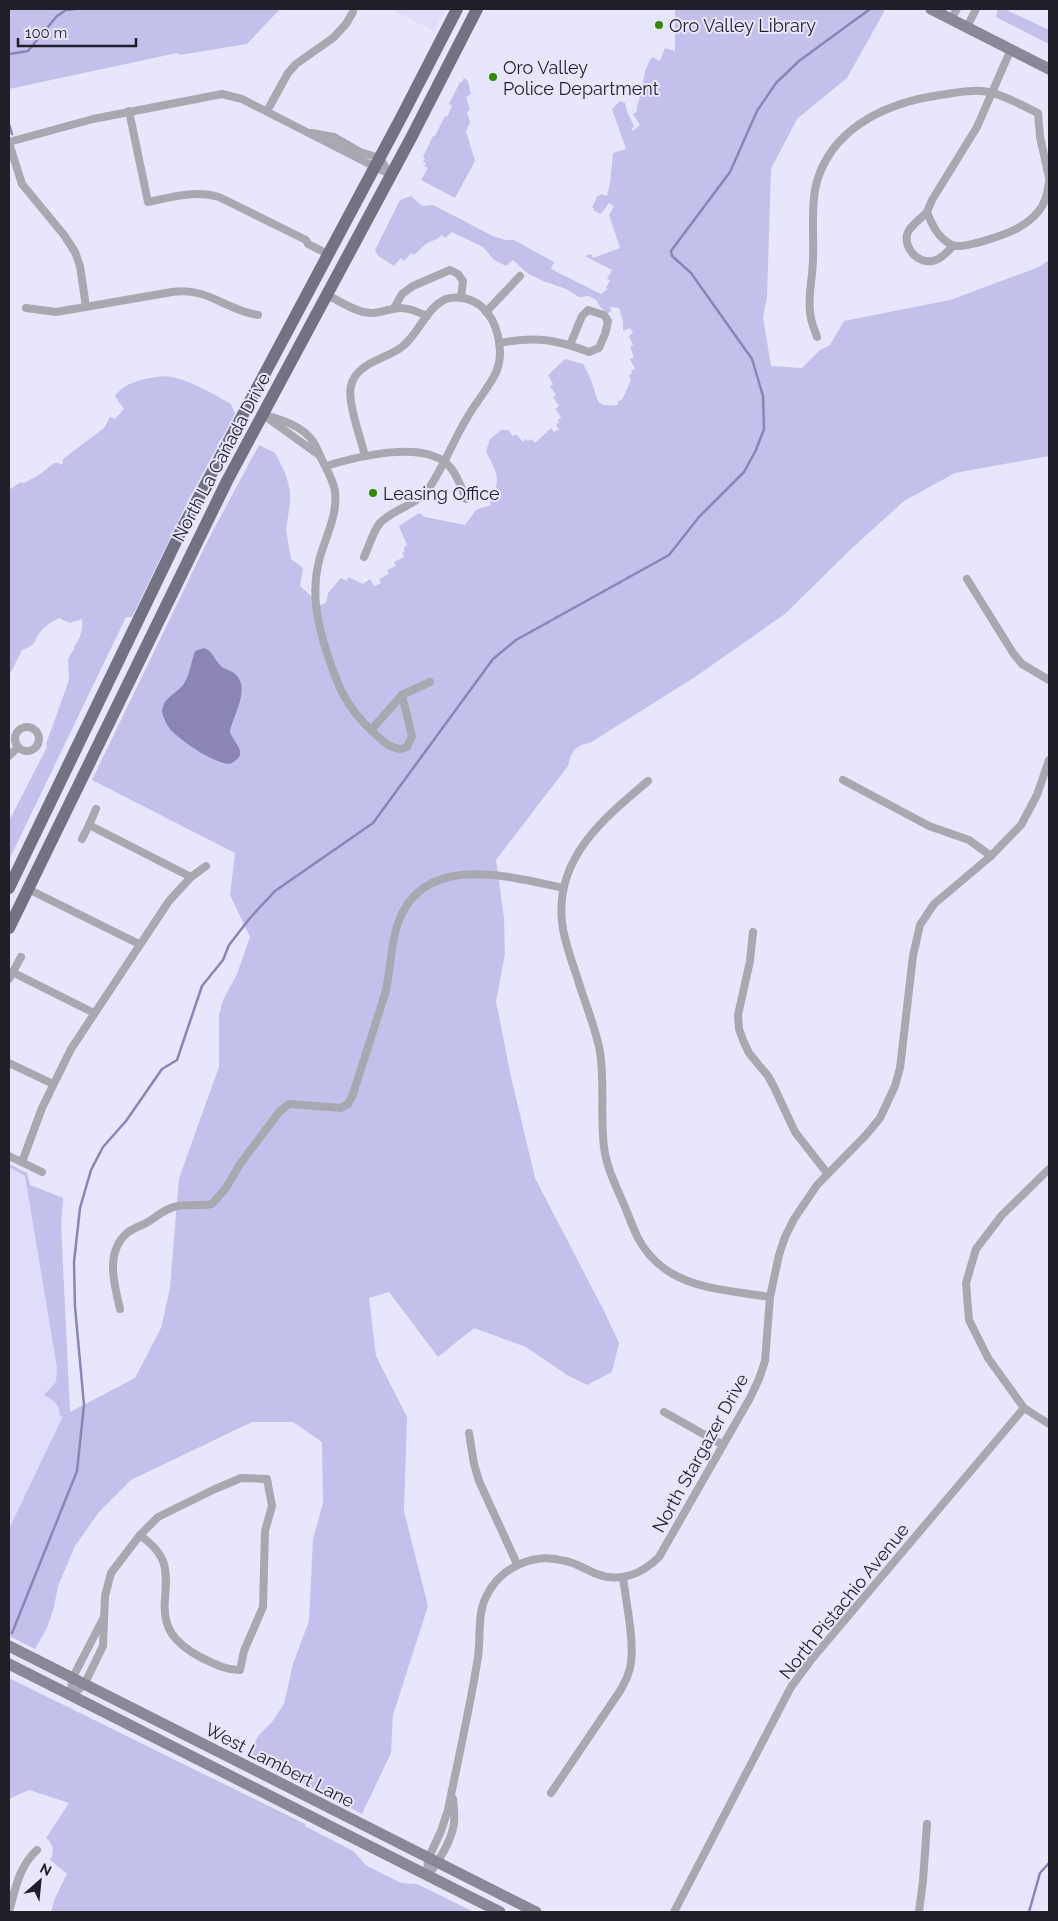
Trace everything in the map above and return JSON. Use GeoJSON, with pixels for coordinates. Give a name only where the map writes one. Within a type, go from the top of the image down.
{"type":"FeatureCollection","features":[{"type":"Feature","properties":{"kind":"main road","name":"North La Cañada Drive"},"geometry":{"type":"LineString","coordinates":[[9,888],[183,527],[457,9]]}},
{"type":"Feature","properties":{"kind":"main road","name":"North La Cañada Drive"},"geometry":{"type":"LineString","coordinates":[[9,928],[184,565],[477,9]]}},
{"type":"Feature","properties":{"kind":"main road"},"geometry":{"type":"LineString","coordinates":[[931,9],[954,14],[967,27],[1049,69]]}},
{"type":"Feature","properties":{"kind":"main road"},"geometry":{"type":"LineString","coordinates":[[80,741],[96,749]]}},
{"type":"Feature","properties":{"kind":"main road","name":"West Lambert Lane"},"geometry":{"type":"LineString","coordinates":[[9,1646],[84,1686],[536,1912]]}},
{"type":"Feature","properties":{"kind":"main road","name":"West Lambert Lane"},"geometry":{"type":"LineString","coordinates":[[9,1664],[500,1912]]}},
{"type":"Feature","properties":{"kind":"street"},"geometry":{"type":"LineString","coordinates":[[967,27],[976,9]]}},
{"type":"Feature","properties":{"kind":"street"},"geometry":{"type":"LineString","coordinates":[[267,111],[288,73],[296,64],[333,38],[346,24],[353,12]]}},
{"type":"Feature","properties":{"kind":"street"},"geometry":{"type":"LineString","coordinates":[[953,246],[939,259],[933,261],[918,258],[910,250],[907,238],[908,232],[927,212],[932,200],[972,138],[1011,49]]}},
{"type":"Feature","properties":{"kind":"street"},"geometry":{"type":"LineString","coordinates":[[817,337],[810,311],[814,261],[814,191],[819,175],[832,152],[856,127],[870,116],[914,99],[966,91],[984,91],[1000,96],[1038,113],[1040,137],[1049,176]]}},
{"type":"Feature","properties":{"kind":"street"},"geometry":{"type":"LineString","coordinates":[[86,307],[80,266],[75,252],[64,235],[22,184],[9,143],[129,111],[222,94],[242,99],[305,131],[334,136],[377,163],[391,175]]}},
{"type":"Feature","properties":{"kind":"street"},"geometry":{"type":"LineString","coordinates":[[129,111],[148,202],[192,194],[209,194],[229,201],[306,240],[308,244],[328,254]]}},
{"type":"Feature","properties":{"kind":"street"},"geometry":{"type":"LineString","coordinates":[[927,212],[936,231],[942,238],[953,246],[964,247],[1018,228],[1029,220],[1038,212],[1044,202],[1049,181]]}},
{"type":"Feature","properties":{"kind":"street"},"geometry":{"type":"LineString","coordinates":[[394,308],[402,294],[413,286],[450,270],[458,274],[463,281],[461,297]]}},
{"type":"Feature","properties":{"kind":"street"},"geometry":{"type":"LineString","coordinates":[[486,312],[520,276]]}},
{"type":"Feature","properties":{"kind":"street"},"geometry":{"type":"LineString","coordinates":[[26,308],[56,312],[172,292],[190,291],[210,296],[245,313],[258,315]]}},
{"type":"Feature","properties":{"kind":"street"},"geometry":{"type":"LineString","coordinates":[[326,295],[367,313],[378,314],[394,308],[410,309],[427,316]]}},
{"type":"Feature","properties":{"kind":"street"},"geometry":{"type":"LineString","coordinates":[[364,557],[379,524],[389,516],[412,504],[429,488],[466,418],[497,371],[499,343],[491,319],[475,302],[461,297],[446,299],[427,316],[412,338],[402,347],[366,366],[357,374],[350,386],[351,402],[365,456]]}},
{"type":"Feature","properties":{"kind":"street"},"geometry":{"type":"LineString","coordinates":[[499,343],[525,338],[544,339],[590,352],[599,348],[605,334],[608,321],[604,314],[588,310],[582,316],[570,346]]}},
{"type":"Feature","properties":{"kind":"street"},"geometry":{"type":"LineString","coordinates":[[262,414],[282,420],[300,429],[313,442],[326,466],[335,492],[331,526],[320,557],[314,586],[318,624],[337,684],[349,705],[371,730],[393,748],[399,750],[407,747],[412,736],[402,695]]}},
{"type":"Feature","properties":{"kind":"street"},"geometry":{"type":"LineString","coordinates":[[326,466],[354,457],[419,452],[435,456],[450,467],[466,499]]}},
{"type":"Feature","properties":{"kind":"street"},"geometry":{"type":"LineString","coordinates":[[968,579],[1013,653],[1022,664],[1049,680]]}},
{"type":"Feature","properties":{"kind":"street"},"geometry":{"type":"LineString","coordinates":[[371,730],[402,695],[430,682]]}},
{"type":"Feature","properties":{"kind":"street"},"geometry":{"type":"LineString","coordinates":[[9,756],[18,747]]}},
{"type":"Feature","properties":{"kind":"street","name":"North Stargazer Drive"},"geometry":{"type":"LineString","coordinates":[[427,1876],[433,1861],[454,1827],[452,1789],[479,1654],[482,1607],[491,1588],[499,1578],[517,1564],[536,1559],[550,1558],[566,1561],[610,1578],[639,1573],[649,1567],[659,1557],[759,1379],[765,1361],[770,1297],[785,1237],[803,1204],[828,1173],[866,1135],[880,1118],[895,1086],[900,1068],[916,939],[923,919],[940,898],[991,856],[1021,824],[1037,795],[1049,760]]}},
{"type":"Feature","properties":{"kind":"street"},"geometry":{"type":"LineString","coordinates":[[843,780],[929,826],[969,840],[991,856]]}},
{"type":"Feature","properties":{"kind":"street"},"geometry":{"type":"LineString","coordinates":[[648,781],[622,804],[583,844],[575,857],[563,888],[562,924],[598,1045],[602,1065],[604,1147],[611,1174],[638,1238],[649,1254],[678,1278],[703,1286],[770,1297]]}},
{"type":"Feature","properties":{"kind":"street"},"geometry":{"type":"LineString","coordinates":[[82,839],[96,809]]}},
{"type":"Feature","properties":{"kind":"street"},"geometry":{"type":"LineString","coordinates":[[88,825],[191,877]]}},
{"type":"Feature","properties":{"kind":"street"},"geometry":{"type":"LineString","coordinates":[[22,1162],[53,1084],[71,1049],[169,901],[191,877],[206,866]]}},
{"type":"Feature","properties":{"kind":"street"},"geometry":{"type":"LineString","coordinates":[[120,1309],[112,1279],[113,1259],[119,1243],[128,1233],[150,1221],[164,1210],[178,1205],[212,1204],[226,1188],[240,1164],[280,1111],[289,1104],[341,1108],[348,1104],[352,1097],[385,994],[389,979],[395,933],[402,912],[420,891],[429,884],[452,875],[509,876],[563,888]]}},
{"type":"Feature","properties":{"kind":"street"},"geometry":{"type":"LineString","coordinates":[[28,889],[139,944]]}},
{"type":"Feature","properties":{"kind":"street"},"geometry":{"type":"LineString","coordinates":[[753,932],[738,1015],[739,1028],[749,1054],[768,1076],[795,1132],[828,1173]]}},
{"type":"Feature","properties":{"kind":"street"},"geometry":{"type":"LineString","coordinates":[[21,957],[11,975],[94,1013]]}},
{"type":"Feature","properties":{"kind":"street"},"geometry":{"type":"LineString","coordinates":[[9,1062],[53,1084]]}},
{"type":"Feature","properties":{"kind":"street"},"geometry":{"type":"LineString","coordinates":[[9,1156],[42,1172]]}},
{"type":"Feature","properties":{"kind":"street"},"geometry":{"type":"LineString","coordinates":[[1049,1169],[1002,1215],[976,1249],[966,1283],[969,1320],[988,1358],[1024,1408],[1049,1424]]}},
{"type":"Feature","properties":{"kind":"street","name":"North Pistachio Avenue"},"geometry":{"type":"LineString","coordinates":[[674,1912],[791,1687],[811,1660],[1024,1408]]}},
{"type":"Feature","properties":{"kind":"street"},"geometry":{"type":"LineString","coordinates":[[664,1412],[722,1445]]}},
{"type":"Feature","properties":{"kind":"street"},"geometry":{"type":"LineString","coordinates":[[469,1433],[479,1481],[517,1564]]}},
{"type":"Feature","properties":{"kind":"street"},"geometry":{"type":"LineString","coordinates":[[71,1696],[84,1686],[103,1646],[105,1596],[111,1574],[140,1534],[158,1517],[215,1489],[241,1478],[267,1479],[272,1506],[265,1531],[263,1608],[244,1651],[240,1670],[229,1670],[219,1667],[191,1652],[172,1636],[164,1616],[166,1577],[164,1563],[156,1549],[140,1534]]}},
{"type":"Feature","properties":{"kind":"street"},"geometry":{"type":"LineString","coordinates":[[551,1793],[620,1691],[627,1677],[631,1663],[632,1647],[623,1577]]}},
{"type":"Feature","properties":{"kind":"street"},"geometry":{"type":"LineString","coordinates":[[71,1696],[72,1679],[103,1619]]}},
{"type":"Feature","properties":{"kind":"street"},"geometry":{"type":"LineString","coordinates":[[919,1912],[927,1824]]}},
{"type":"Feature","properties":{"kind":"street"},"geometry":{"type":"LineString","coordinates":[[9,1912],[23,1867],[29,1857],[37,1850]]}},
{"type":"Feature","properties":{"kind":"shaded area"},"geometry":{"type":"Polygon","coordinates":[[[9,9],[280,9],[247,44],[180,55],[177,53],[9,89],[9,9]]]}},
{"type":"Feature","properties":{"kind":"shaded area"},"geometry":{"type":"Polygon","coordinates":[[[390,9],[445,9],[434,31],[390,9]]]}},
{"type":"Feature","properties":{"kind":"shaded area"},"geometry":{"type":"Polygon","coordinates":[[[675,9],[885,10],[847,78],[797,119],[771,169],[767,297],[763,317],[771,366],[802,368],[820,350],[830,345],[844,321],[950,300],[1039,267],[1049,260],[1049,456],[955,473],[904,501],[850,550],[785,614],[695,677],[590,743],[577,747],[572,753],[568,766],[496,860],[504,918],[505,954],[496,1001],[511,1077],[535,1178],[619,1343],[612,1372],[587,1385],[567,1375],[526,1347],[474,1328],[438,1357],[389,1292],[369,1298],[376,1356],[407,1417],[404,1511],[428,1606],[393,1715],[391,1753],[362,1814],[249,1755],[258,1736],[272,1722],[284,1704],[293,1664],[309,1621],[313,1539],[323,1503],[322,1442],[293,1422],[252,1422],[131,1480],[99,1512],[75,1546],[58,1586],[47,1628],[35,1649],[9,1636],[9,1529],[63,1416],[60,1416],[59,1408],[55,1403],[44,1395],[56,1382],[57,1368],[25,1176],[9,1167],[9,1164],[27,1173],[30,1185],[63,1198],[61,1224],[70,1412],[135,1378],[161,1328],[170,1288],[179,1178],[219,1067],[219,1015],[223,1000],[237,974],[250,937],[230,895],[235,853],[92,780],[208,540],[259,445],[275,453],[286,475],[290,491],[290,503],[286,530],[291,559],[303,568],[300,586],[321,605],[326,603],[328,593],[341,578],[347,581],[348,577],[363,584],[370,579],[374,586],[381,583],[379,579],[389,574],[387,570],[396,566],[394,562],[404,557],[402,553],[407,545],[399,526],[419,513],[425,517],[465,525],[476,510],[491,505],[490,501],[494,500],[492,490],[495,489],[497,479],[495,469],[486,451],[490,439],[501,430],[508,430],[513,436],[516,434],[523,442],[526,439],[528,441],[531,439],[535,443],[551,428],[554,432],[559,429],[556,425],[561,417],[555,409],[559,406],[553,397],[556,395],[550,386],[553,384],[548,375],[565,359],[583,364],[599,402],[605,405],[618,405],[618,401],[622,400],[631,380],[629,376],[632,373],[631,370],[635,369],[630,359],[634,357],[630,347],[633,345],[629,336],[633,333],[630,328],[623,331],[623,321],[619,308],[610,307],[611,312],[608,313],[601,308],[596,300],[589,296],[579,297],[566,289],[543,281],[527,273],[513,260],[506,266],[494,260],[483,247],[452,232],[445,238],[442,235],[427,243],[414,255],[411,253],[404,261],[401,258],[394,266],[378,256],[375,250],[400,200],[411,196],[422,206],[433,205],[493,236],[505,240],[514,240],[554,262],[551,269],[601,294],[608,289],[606,288],[610,280],[607,279],[612,270],[585,256],[591,254],[593,258],[620,248],[609,215],[614,206],[609,203],[601,214],[593,210],[594,208],[592,207],[598,195],[607,196],[613,153],[626,149],[612,109],[620,101],[625,103],[634,126],[631,130],[633,131],[640,125],[633,114],[637,112],[644,76],[649,62],[652,57],[660,61],[665,48],[675,51],[675,9]]]}},
{"type":"Feature","properties":{"kind":"shaded area"},"geometry":{"type":"Polygon","coordinates":[[[998,9],[1004,9],[1049,30],[1049,44],[996,17],[998,9]]]}},
{"type":"Feature","properties":{"kind":"shaded area"},"geometry":{"type":"Polygon","coordinates":[[[464,78],[468,81],[471,94],[466,97],[470,110],[467,112],[470,122],[466,131],[475,161],[455,198],[421,180],[428,168],[424,166],[426,163],[423,161],[425,158],[423,157],[445,116],[447,117],[452,106],[449,104],[464,78]]]}},
{"type":"Feature","properties":{"kind":"shaded area"},"geometry":{"type":"Polygon","coordinates":[[[165,376],[191,383],[215,395],[231,404],[235,414],[188,501],[132,617],[126,617],[9,860],[9,821],[47,747],[46,744],[69,680],[68,659],[80,637],[82,619],[70,623],[59,618],[44,628],[34,643],[22,650],[9,676],[9,490],[21,482],[24,483],[39,475],[54,463],[59,463],[60,465],[63,463],[63,459],[104,428],[110,417],[115,419],[124,409],[115,396],[125,387],[144,379],[165,376]]]}},
{"type":"Feature","properties":{"kind":"shaded area"},"geometry":{"type":"Polygon","coordinates":[[[204,648],[211,653],[222,667],[236,675],[242,688],[230,732],[240,753],[236,760],[230,764],[216,761],[184,742],[169,728],[162,712],[167,700],[183,685],[189,673],[195,651],[204,648]]]}},
{"type":"Feature","properties":{"kind":"shaded area"},"geometry":{"type":"Polygon","coordinates":[[[9,1167],[28,1177],[30,1185],[64,1198],[62,1235],[66,1341],[64,1416],[9,1529],[9,1167]]]}},
{"type":"Feature","properties":{"kind":"shaded area"},"geometry":{"type":"Polygon","coordinates":[[[9,1678],[305,1824],[305,1826],[353,1851],[367,1866],[401,1883],[417,1884],[474,1912],[51,1912],[55,1898],[67,1874],[50,1860],[52,1848],[46,1838],[69,1803],[29,1790],[9,1799],[9,1678]]]}},
{"type":"Feature","properties":{"kind":"waterway"},"geometry":{"type":"LineString","coordinates":[[9,54],[28,51],[57,16],[66,10],[75,9]]}},
{"type":"Feature","properties":{"kind":"waterway"},"geometry":{"type":"LineString","coordinates":[[12,1633],[77,1471],[84,1405],[75,1307],[74,1262],[80,1208],[91,1170],[103,1147],[126,1121],[162,1069],[177,1060],[202,986],[223,960],[229,945],[250,918],[275,891],[373,823],[493,659],[516,640],[669,555],[699,517],[744,472],[756,450],[764,429],[763,396],[752,359],[691,273],[672,256],[671,251],[730,172],[757,111],[776,83],[799,61],[870,9]]}},
{"type":"Feature","properties":{"kind":"waterway"},"geometry":{"type":"LineString","coordinates":[[9,124],[12,134]]}},
{"type":"Feature","properties":{"kind":"waterway"},"geometry":{"type":"LineString","coordinates":[[1029,1912],[1040,1873],[1049,1863]]}},
{"type":"Feature","properties":{"kind":"place","name":"Oro Valley Library"},"geometry":{"type":"Point","coordinates":[659,25]}},
{"type":"Feature","properties":{"kind":"place","name":"Oro Valley Police Department"},"geometry":{"type":"Point","coordinates":[493,77]}},
{"type":"Feature","properties":{"kind":"place","name":"Leasing Office"},"geometry":{"type":"Point","coordinates":[373,493]}}]}
